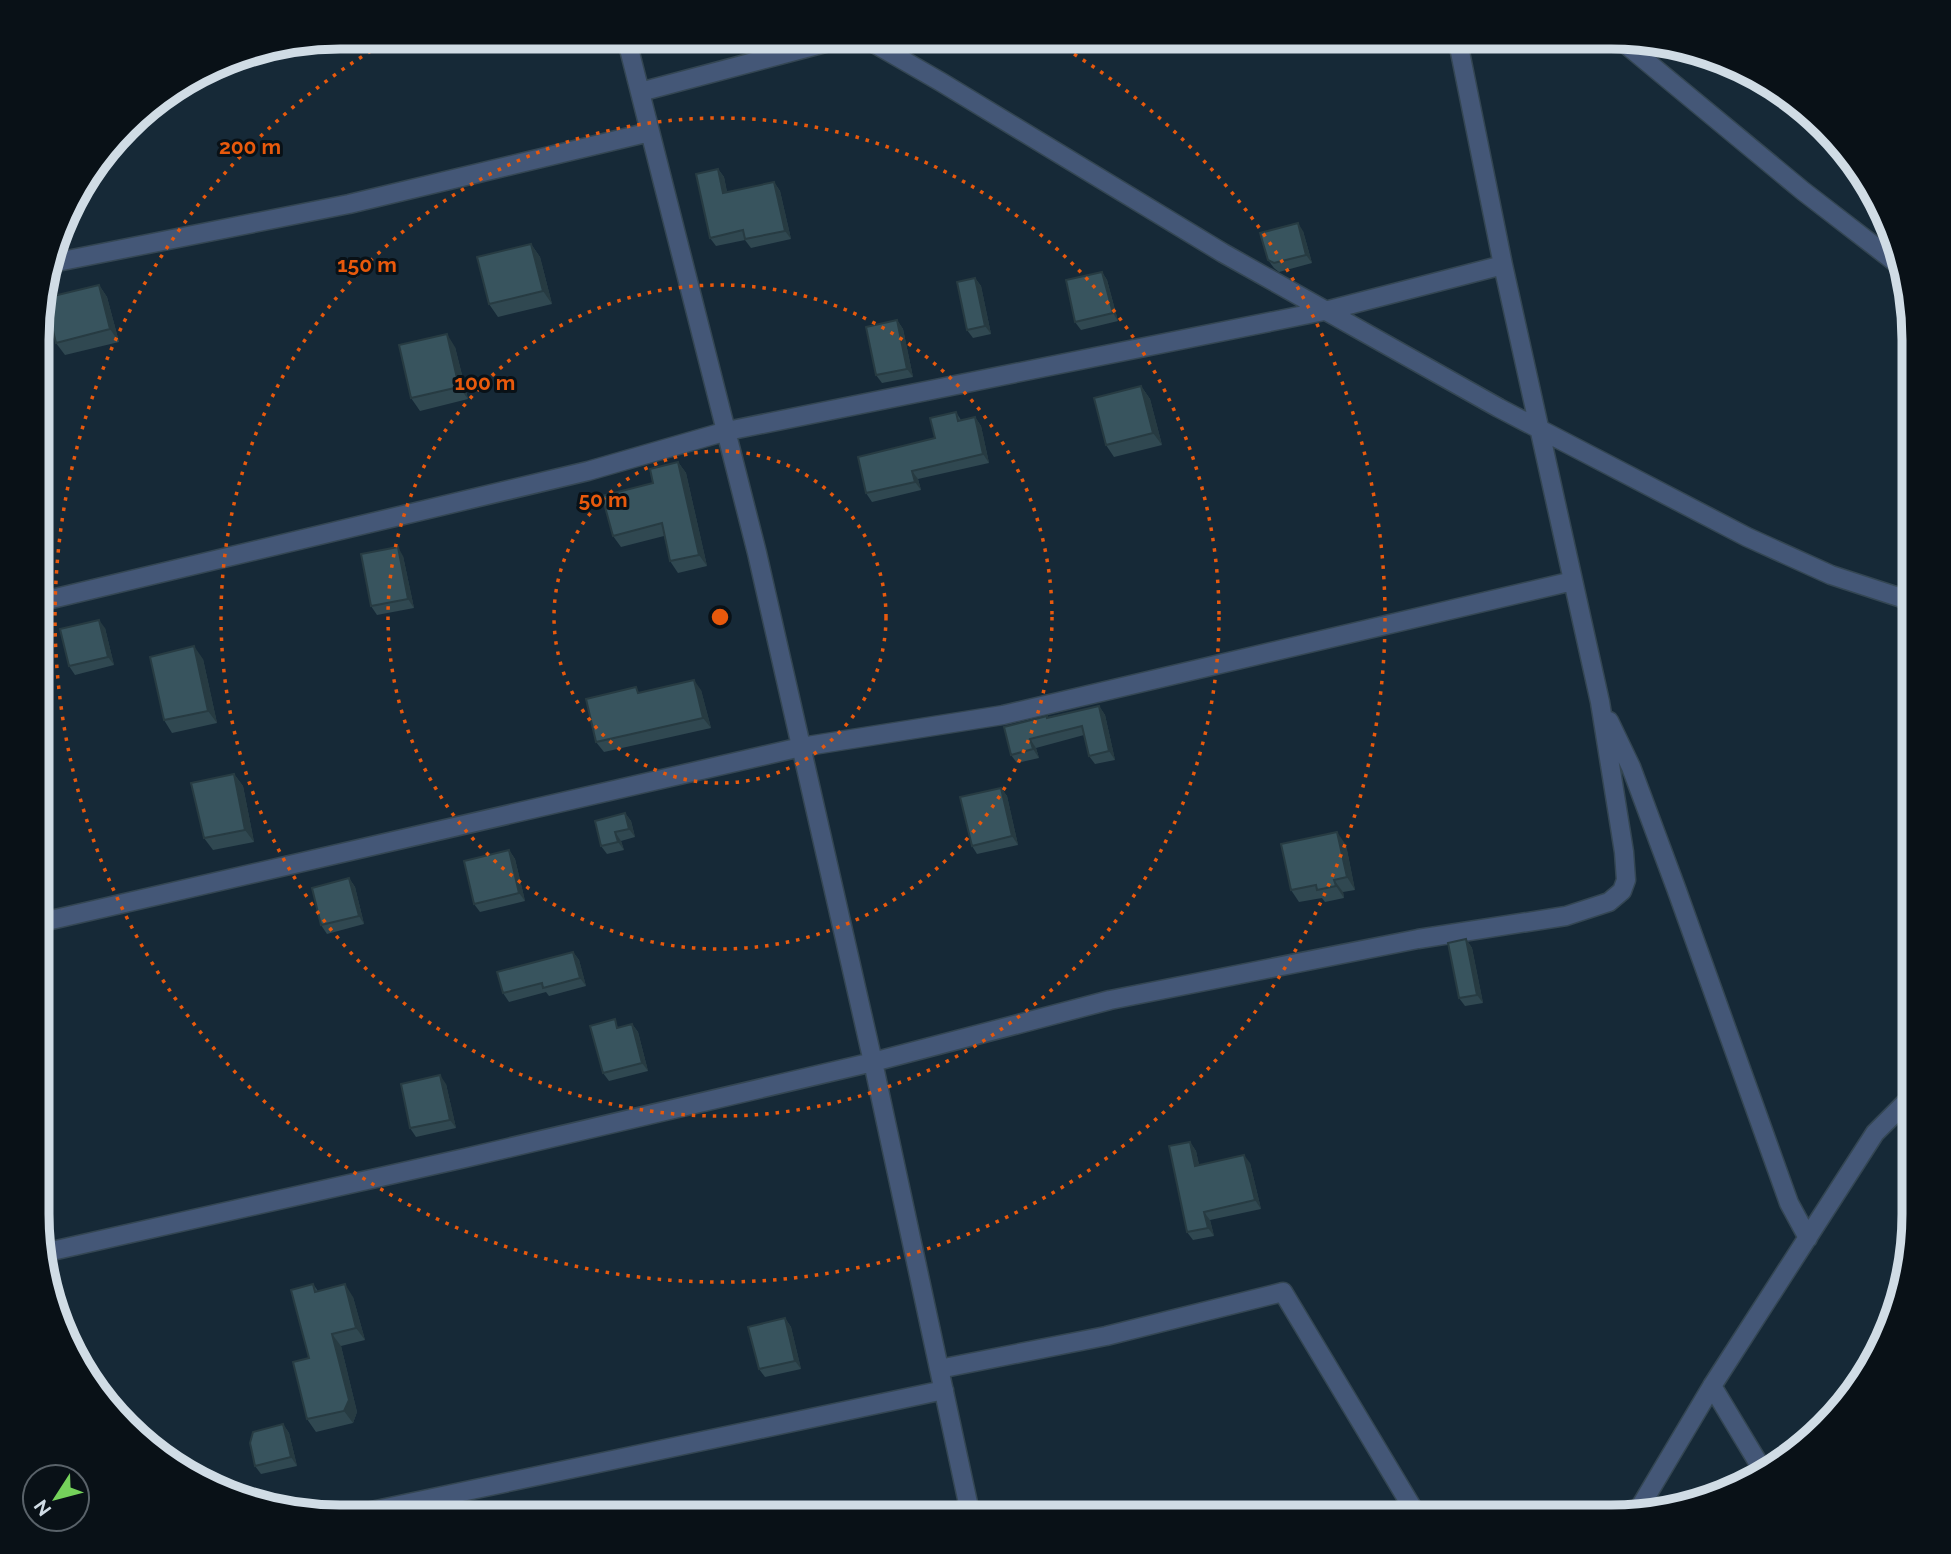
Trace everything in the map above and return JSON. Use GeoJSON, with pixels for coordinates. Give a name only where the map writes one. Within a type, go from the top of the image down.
{"type":"FeatureCollection","features":[{"type":"Feature","properties":{"kind":"street"},"geometry":{"type":"LineString","coordinates":[[629,49],[727,431],[801,747],[873,1062],[968,1505]]}},
{"type":"Feature","properties":{"kind":"street"},"geometry":{"type":"LineString","coordinates":[[640,92],[803,49]]}},
{"type":"Feature","properties":{"kind":"street"},"geometry":{"type":"LineString","coordinates":[[884,49],[1223,253],[1329,310],[1499,408],[1747,537],[1831,575],[1902,598]]}},
{"type":"Feature","properties":{"kind":"street"},"geometry":{"type":"LineString","coordinates":[[51,1252],[873,1062],[1110,1000],[1418,939],[1566,916],[1609,902],[1622,891],[1626,880],[1624,852],[1600,702],[1503,265],[1459,49]]}},
{"type":"Feature","properties":{"kind":"street"},"geometry":{"type":"LineString","coordinates":[[1632,50],[1803,191],[1890,258]]}},
{"type":"Feature","properties":{"kind":"street"},"geometry":{"type":"LineString","coordinates":[[60,261],[349,204],[650,132]]}},
{"type":"Feature","properties":{"kind":"street"},"geometry":{"type":"LineString","coordinates":[[49,600],[574,475],[727,431],[1329,310],[1503,265]]}},
{"type":"Feature","properties":{"kind":"street"},"geometry":{"type":"LineString","coordinates":[[49,920],[801,747],[1003,715],[1573,581]]}},
{"type":"Feature","properties":{"kind":"street"},"geometry":{"type":"LineString","coordinates":[[1600,702],[1630,767],[1676,888],[1789,1203],[1808,1238]]}},
{"type":"Feature","properties":{"kind":"street"},"geometry":{"type":"LineString","coordinates":[[1642,1503],[1712,1386],[1875,1133],[1902,1107]]}},
{"type":"Feature","properties":{"kind":"street"},"geometry":{"type":"LineString","coordinates":[[939,1369],[1106,1336],[1283,1292],[1411,1505]]}},
{"type":"Feature","properties":{"kind":"street"},"geometry":{"type":"LineString","coordinates":[[1712,1386],[1759,1464]]}},
{"type":"Feature","properties":{"kind":"street"},"geometry":{"type":"LineString","coordinates":[[400,1505],[944,1390]]}},
{"type":"Feature","properties":{"kind":"building"},"geometry":{"type":"Polygon","coordinates":[[[718,169],[723,193],[774,182],[785,231],[745,239],[743,230],[710,238],[696,174],[718,169]]]}},
{"type":"Feature","properties":{"kind":"building"},"geometry":{"type":"Polygon","coordinates":[[[1298,223],[1306,255],[1274,263],[1268,260],[1260,233],[1298,223]]]}},
{"type":"Feature","properties":{"kind":"building"},"geometry":{"type":"Polygon","coordinates":[[[531,244],[543,291],[489,304],[477,257],[531,244]]]}},
{"type":"Feature","properties":{"kind":"building"},"geometry":{"type":"Polygon","coordinates":[[[1102,272],[1113,313],[1075,322],[1066,280],[1102,272]]]}},
{"type":"Feature","properties":{"kind":"building"},"geometry":{"type":"Polygon","coordinates":[[[975,278],[985,326],[967,330],[957,282],[975,278]]]}},
{"type":"Feature","properties":{"kind":"building"},"geometry":{"type":"Polygon","coordinates":[[[99,285],[110,329],[56,343],[50,319],[52,296],[99,285]]]}},
{"type":"Feature","properties":{"kind":"building"},"geometry":{"type":"Polygon","coordinates":[[[897,320],[907,369],[876,375],[866,327],[897,320]]]}},
{"type":"Feature","properties":{"kind":"building"},"geometry":{"type":"Polygon","coordinates":[[[447,334],[459,387],[411,398],[399,345],[447,334]]]}},
{"type":"Feature","properties":{"kind":"building"},"geometry":{"type":"Polygon","coordinates":[[[1141,386],[1153,433],[1106,445],[1094,398],[1141,386]]]}},
{"type":"Feature","properties":{"kind":"building"},"geometry":{"type":"Polygon","coordinates":[[[956,412],[958,421],[975,417],[983,454],[912,471],[915,482],[866,493],[858,457],[935,438],[930,418],[956,412]]]}},
{"type":"Feature","properties":{"kind":"building"},"geometry":{"type":"Polygon","coordinates":[[[678,462],[699,555],[670,561],[662,523],[613,536],[602,496],[653,483],[650,469],[678,462]]]}},
{"type":"Feature","properties":{"kind":"building"},"geometry":{"type":"Polygon","coordinates":[[[398,547],[408,599],[371,606],[361,554],[398,547]]]}},
{"type":"Feature","properties":{"kind":"building"},"geometry":{"type":"Polygon","coordinates":[[[99,620],[108,657],[69,666],[60,629],[99,620]]]}},
{"type":"Feature","properties":{"kind":"building"},"geometry":{"type":"Polygon","coordinates":[[[194,646],[208,711],[164,720],[150,657],[194,646]]]}},
{"type":"Feature","properties":{"kind":"building"},"geometry":{"type":"Polygon","coordinates":[[[694,680],[703,718],[596,742],[586,699],[636,687],[638,693],[694,680]]]}},
{"type":"Feature","properties":{"kind":"building"},"geometry":{"type":"Polygon","coordinates":[[[1099,706],[1109,751],[1089,756],[1082,726],[1030,739],[1033,749],[1011,755],[1004,727],[1099,706]]]}},
{"type":"Feature","properties":{"kind":"building"},"geometry":{"type":"Polygon","coordinates":[[[234,774],[245,830],[204,838],[191,783],[234,774]]]}},
{"type":"Feature","properties":{"kind":"building"},"geometry":{"type":"Polygon","coordinates":[[[1001,788],[1012,836],[972,846],[960,797],[1001,788]]]}},
{"type":"Feature","properties":{"kind":"building"},"geometry":{"type":"Polygon","coordinates":[[[625,813],[629,829],[615,832],[618,842],[601,846],[595,821],[625,813]]]}},
{"type":"Feature","properties":{"kind":"building"},"geometry":{"type":"Polygon","coordinates":[[[1337,832],[1347,877],[1334,880],[1336,886],[1317,890],[1316,885],[1291,890],[1281,844],[1337,832]]]}},
{"type":"Feature","properties":{"kind":"building"},"geometry":{"type":"Polygon","coordinates":[[[509,850],[519,893],[474,904],[464,861],[509,850]]]}},
{"type":"Feature","properties":{"kind":"building"},"geometry":{"type":"Polygon","coordinates":[[[349,878],[359,916],[321,925],[312,888],[349,878]]]}},
{"type":"Feature","properties":{"kind":"building"},"geometry":{"type":"Polygon","coordinates":[[[1466,939],[1477,995],[1459,998],[1448,943],[1466,939]]]}},
{"type":"Feature","properties":{"kind":"building"},"geometry":{"type":"Polygon","coordinates":[[[573,952],[580,978],[543,988],[542,983],[503,993],[497,972],[573,952]]]}},
{"type":"Feature","properties":{"kind":"building"},"geometry":{"type":"Polygon","coordinates":[[[615,1019],[617,1028],[632,1024],[642,1063],[603,1073],[590,1026],[615,1019]]]}},
{"type":"Feature","properties":{"kind":"building"},"geometry":{"type":"Polygon","coordinates":[[[440,1075],[450,1120],[410,1128],[401,1084],[440,1075]]]}},
{"type":"Feature","properties":{"kind":"building"},"geometry":{"type":"Polygon","coordinates":[[[1190,1142],[1195,1166],[1244,1155],[1255,1200],[1204,1212],[1208,1228],[1187,1232],[1169,1146],[1190,1142]]]}},
{"type":"Feature","properties":{"kind":"building"},"geometry":{"type":"Polygon","coordinates":[[[313,1284],[315,1292],[345,1284],[356,1328],[332,1334],[349,1400],[344,1411],[307,1419],[293,1362],[309,1358],[291,1290],[313,1284]]]}},
{"type":"Feature","properties":{"kind":"building"},"geometry":{"type":"Polygon","coordinates":[[[785,1318],[795,1361],[759,1369],[748,1327],[785,1318]]]}},
{"type":"Feature","properties":{"kind":"building"},"geometry":{"type":"Polygon","coordinates":[[[283,1424],[291,1457],[255,1466],[250,1443],[253,1432],[283,1424]]]}}]}
